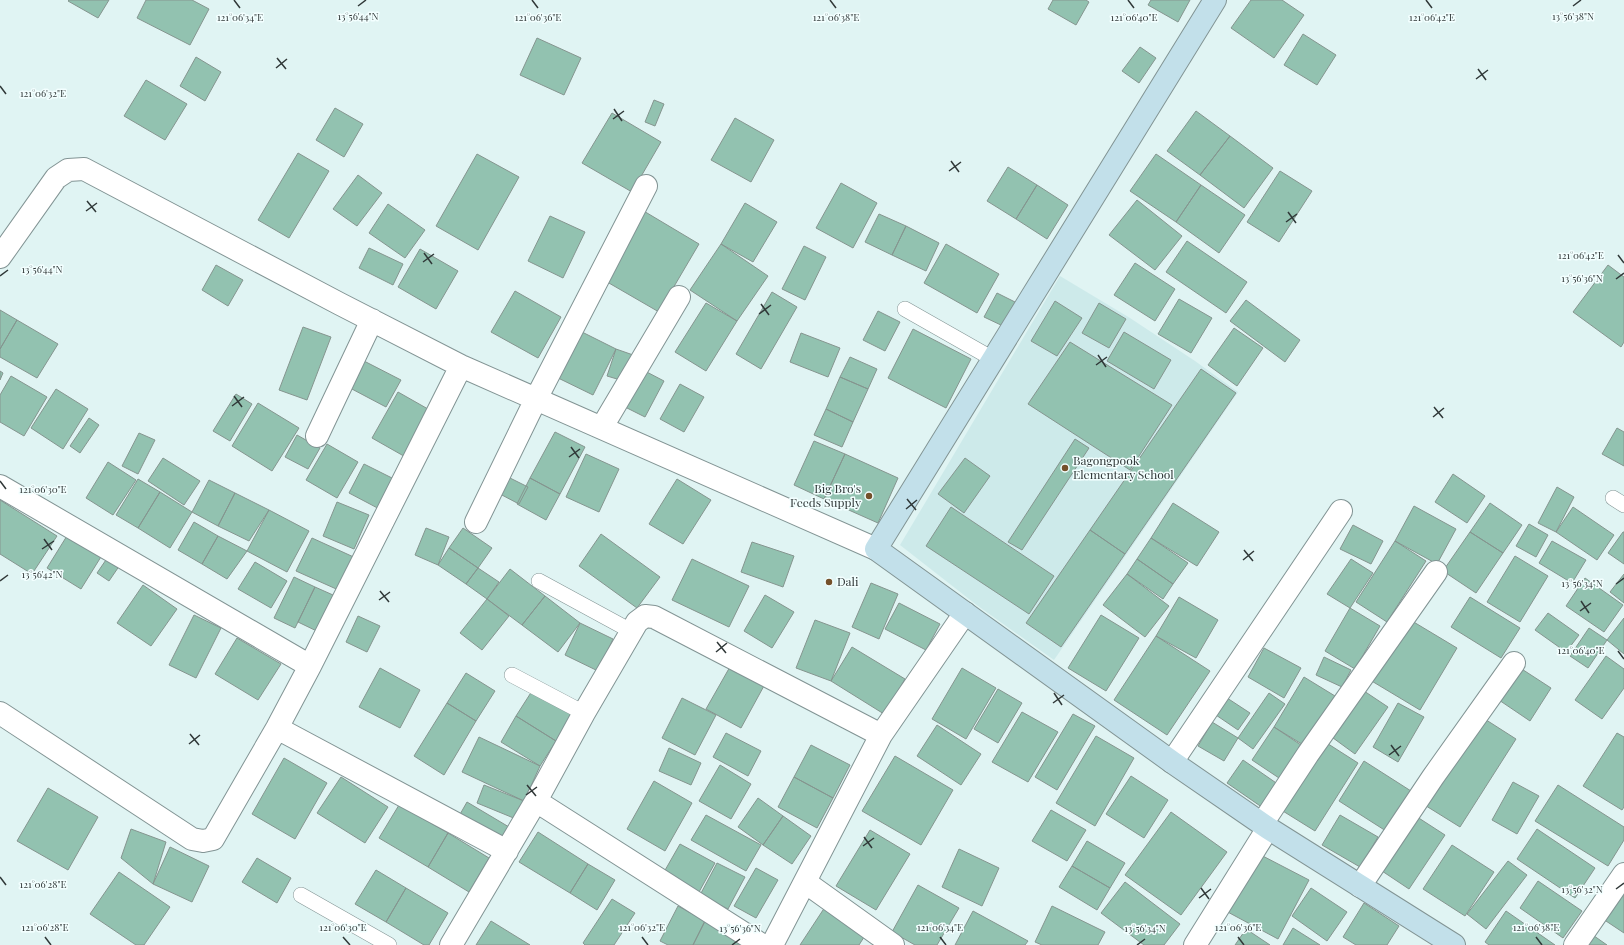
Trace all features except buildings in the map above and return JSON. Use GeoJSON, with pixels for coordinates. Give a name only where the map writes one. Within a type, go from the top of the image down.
{"type":"FeatureCollection","features":[{"type":"Feature","properties":{"kind":"street"},"geometry":{"type":"LineString","coordinates":[[876,549],[1215,0]]}},
{"type":"Feature","properties":{"kind":"street"},"geometry":{"type":"LineString","coordinates":[[0,257],[56,178],[68,170],[84,169],[461,366],[876,549],[1172,762],[1265,826],[1454,945]]}},
{"type":"Feature","properties":{"kind":"street"},"geometry":{"type":"LineString","coordinates":[[476,522],[536,399],[646,186]]}},
{"type":"Feature","properties":{"kind":"street"},"geometry":{"type":"LineString","coordinates":[[602,428],[679,297]]}},
{"type":"Feature","properties":{"kind":"street"},"geometry":{"type":"LineString","coordinates":[[317,436],[372,320]]}},
{"type":"Feature","properties":{"kind":"street"},"geometry":{"type":"LineString","coordinates":[[0,713],[192,839],[203,841],[213,839],[277,728],[310,666],[461,366]]}},
{"type":"Feature","properties":{"kind":"street"},"geometry":{"type":"LineString","coordinates":[[0,486],[310,666]]}},
{"type":"Feature","properties":{"kind":"street"},"geometry":{"type":"LineString","coordinates":[[1172,762],[1341,512]]}},
{"type":"Feature","properties":{"kind":"street"},"geometry":{"type":"LineString","coordinates":[[1195,945],[1308,754],[1436,572]]}},
{"type":"Feature","properties":{"kind":"street"},"geometry":{"type":"LineString","coordinates":[[772,945],[881,735],[965,613]]}},
{"type":"Feature","properties":{"kind":"street"},"geometry":{"type":"LineString","coordinates":[[451,945],[536,801],[636,622],[645,616],[654,617],[881,735]]}},
{"type":"Feature","properties":{"kind":"street"},"geometry":{"type":"LineString","coordinates":[[1360,886],[1433,777],[1514,663]]}},
{"type":"Feature","properties":{"kind":"street"},"geometry":{"type":"LineString","coordinates":[[277,728],[507,851]]}},
{"type":"Feature","properties":{"kind":"street"},"geometry":{"type":"LineString","coordinates":[[536,801],[762,945]]}},
{"type":"Feature","properties":{"kind":"street"},"geometry":{"type":"LineString","coordinates":[[1575,945],[1624,874]]}},
{"type":"Feature","properties":{"kind":"street"},"geometry":{"type":"LineString","coordinates":[[805,882],[893,945]]}},
{"type":"Feature","properties":{"kind":"lane"},"geometry":{"type":"LineString","coordinates":[[904,309],[993,359]]}},
{"type":"Feature","properties":{"kind":"lane"},"geometry":{"type":"LineString","coordinates":[[539,581],[631,631]]}},
{"type":"Feature","properties":{"kind":"lane"},"geometry":{"type":"LineString","coordinates":[[512,675],[584,713]]}},
{"type":"Feature","properties":{"kind":"lane"},"geometry":{"type":"LineString","coordinates":[[301,895],[389,945]]}},
{"type":"Feature","properties":{"kind":"shaded area","name":"Bagongpook Elementary School"},"geometry":{"type":"Polygon","coordinates":[[[1060,276],[1130,318],[1195,361],[1238,392],[1054,660],[978,606],[900,545],[1060,276]]]}},
{"type":"Feature","properties":{"kind":"place","name":"Bagongpook Elementary School"},"geometry":{"type":"Point","coordinates":[1065,468]}},
{"type":"Feature","properties":{"kind":"place","name":"Big Bro's Feeds Supply"},"geometry":{"type":"Point","coordinates":[869,496]}},
{"type":"Feature","properties":{"kind":"place","name":"Dali"},"geometry":{"type":"Point","coordinates":[829,582]}}]}
